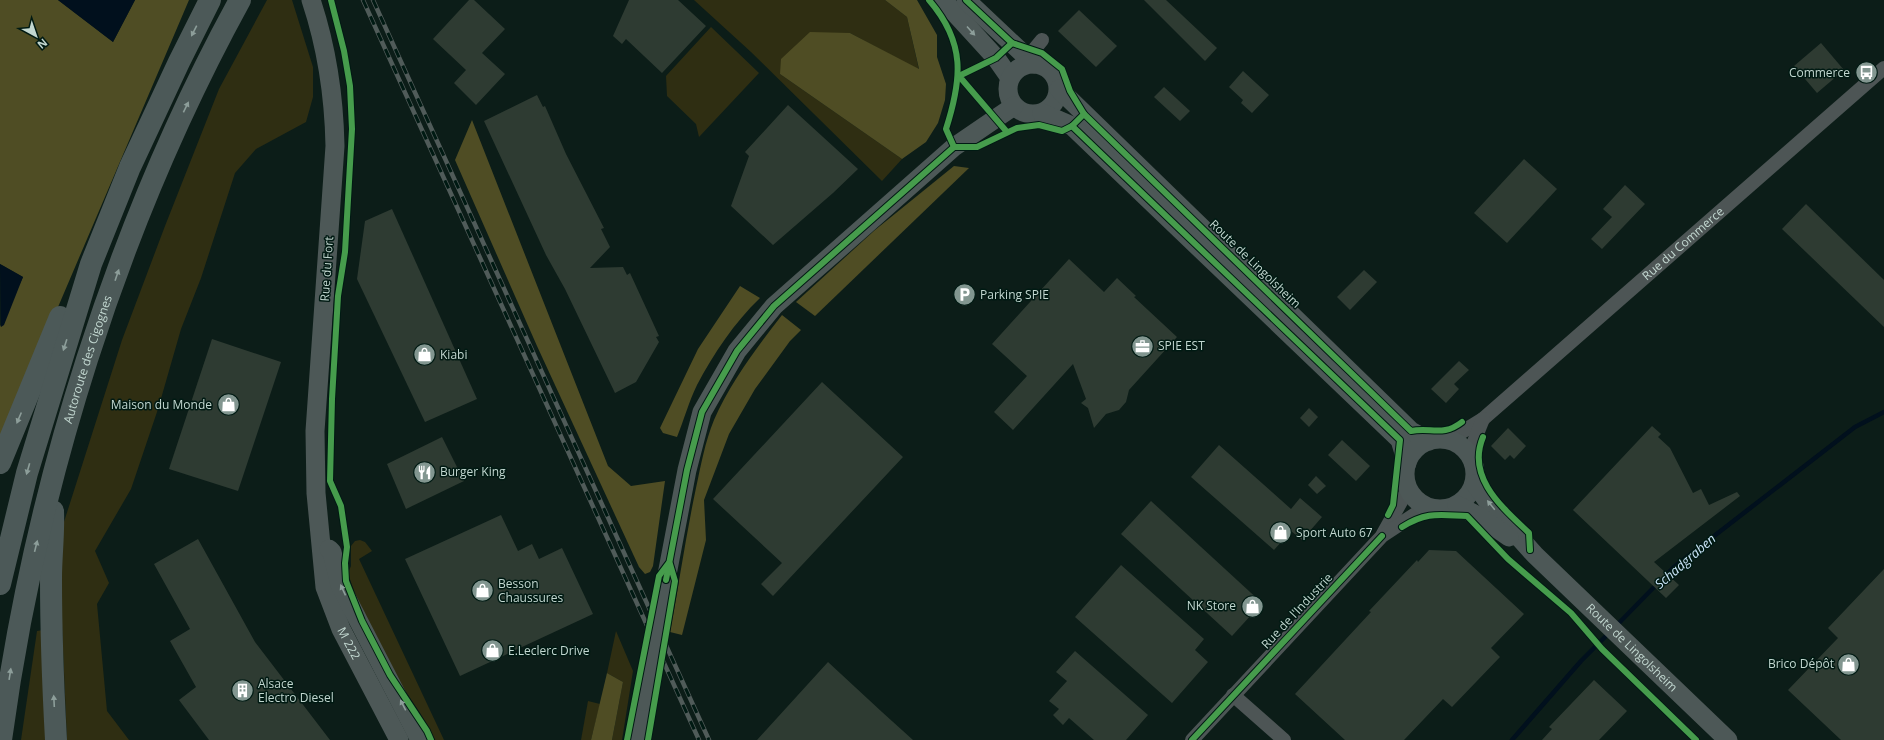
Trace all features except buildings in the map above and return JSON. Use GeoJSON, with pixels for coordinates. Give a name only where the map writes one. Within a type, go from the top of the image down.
{"type":"FeatureCollection","features":[{"type":"Feature","properties":{"kind":"highway"},"geometry":{"type":"LineString","coordinates":[[0,584],[26,473],[91,264],[130,167],[178,62],[210,0]]}},
{"type":"Feature","properties":{"kind":"highway","name":"Autoroute des Cigognes"},"geometry":{"type":"LineString","coordinates":[[1,740],[10,671],[26,586],[51,486],[86,365],[125,253],[169,142],[220,36],[240,0]]}},
{"type":"Feature","properties":{"kind":"highway"},"geometry":{"type":"LineString","coordinates":[[0,463],[151,96],[178,62]]}},
{"type":"Feature","properties":{"kind":"highway"},"geometry":{"type":"LineString","coordinates":[[51,486],[54,533],[51,559],[51,654],[56,740]]}},
{"type":"Feature","properties":{"kind":"main road","name":"Rue du Fort"},"geometry":{"type":"LineString","coordinates":[[311,0],[327,57],[335,138],[334,175],[315,431],[315,470],[320,540]]}},
{"type":"Feature","properties":{"kind":"main road"},"geometry":{"type":"LineString","coordinates":[[966,0],[1031,60],[1042,65],[1054,74],[1059,89],[1054,104],[1042,113]]}},
{"type":"Feature","properties":{"kind":"main road"},"geometry":{"type":"LineString","coordinates":[[944,1],[996,58],[1010,78]]}},
{"type":"Feature","properties":{"kind":"main road"},"geometry":{"type":"LineString","coordinates":[[1031,60],[1020,67],[1010,78],[1008,92],[1014,106],[1027,113],[1042,113],[1072,126],[1395,435],[1400,440],[1407,463],[1406,481],[1408,489],[1418,502],[1426,507],[1436,510],[1447,509],[1457,506],[1471,492],[1476,473],[1474,463],[1470,454],[1464,448],[1449,440],[1439,439],[1429,441],[1416,450],[1407,463]]}},
{"type":"Feature","properties":{"kind":"main road","name":"Route de Lingolsheim"},"geometry":{"type":"LineString","coordinates":[[1059,89],[1405,425],[1429,441]]}},
{"type":"Feature","properties":{"kind":"main road"},"geometry":{"type":"LineString","coordinates":[[636,740],[687,470],[702,412],[737,351],[780,301],[954,147],[1014,106]]}},
{"type":"Feature","properties":{"kind":"main road"},"geometry":{"type":"LineString","coordinates":[[1474,484],[1491,506],[1535,556]]}},
{"type":"Feature","properties":{"kind":"main road"},"geometry":{"type":"LineString","coordinates":[[1457,506],[1480,518],[1535,556]]}},
{"type":"Feature","properties":{"kind":"main road","name":"M 222"},"geometry":{"type":"LineString","coordinates":[[320,540],[325,587],[329,600],[341,629],[399,740]]}},
{"type":"Feature","properties":{"kind":"main road","name":"M 222"},"geometry":{"type":"LineString","coordinates":[[320,540],[332,552],[340,585],[420,740]]}},
{"type":"Feature","properties":{"kind":"main road","name":"Route de Lingolsheim"},"geometry":{"type":"LineString","coordinates":[[1535,556],[1728,740]]}},
{"type":"Feature","properties":{"kind":"street"},"geometry":{"type":"LineString","coordinates":[[1031,60],[1042,40]]}},
{"type":"Feature","properties":{"kind":"street","name":"Rue du Commerce"},"geometry":{"type":"LineString","coordinates":[[1449,440],[1483,419],[1884,68]]}},
{"type":"Feature","properties":{"kind":"street","name":"Rue du Commerce"},"geometry":{"type":"LineString","coordinates":[[1470,454],[1483,419]]}},
{"type":"Feature","properties":{"kind":"street","name":"Rue de l'Industrie"},"geometry":{"type":"LineString","coordinates":[[1382,536],[1408,489]]}},
{"type":"Feature","properties":{"kind":"street","name":"Rue de l'Industrie"},"geometry":{"type":"LineString","coordinates":[[1192,740],[1382,536],[1426,507]]}},
{"type":"Feature","properties":{"kind":"street"},"geometry":{"type":"LineString","coordinates":[[1233,695],[1284,740]]}},
{"type":"Feature","properties":{"kind":"shaded area"},"geometry":{"type":"Polygon","coordinates":[[[0,0],[58,0],[113,42],[135,0],[189,0],[0,443],[0,327],[23,277],[0,264],[0,0]]]}},
{"type":"Feature","properties":{"kind":"shaded area"},"geometry":{"type":"Polygon","coordinates":[[[267,0],[292,0],[313,67],[313,97],[306,122],[256,149],[235,173],[201,278],[181,329],[158,409],[131,489],[95,551],[109,583],[97,604],[107,711],[129,740],[67,740],[60,580],[63,525],[122,340],[165,226],[219,89],[267,0]]]}},
{"type":"Feature","properties":{"kind":"shaded area"},"geometry":{"type":"Polygon","coordinates":[[[694,0],[885,0],[907,17],[919,70],[850,33],[780,74],[902,159],[882,181],[751,52],[694,0]]]}},
{"type":"Feature","properties":{"kind":"shaded area"},"geometry":{"type":"Polygon","coordinates":[[[885,0],[917,0],[937,35],[937,57],[946,84],[945,100],[938,123],[926,142],[902,159],[780,74],[781,59],[810,32],[850,33],[919,69],[907,17],[885,0]]]}},
{"type":"Feature","properties":{"kind":"shaded area"},"geometry":{"type":"Polygon","coordinates":[[[711,27],[759,73],[699,137],[696,124],[667,96],[666,76],[711,27]]]}},
{"type":"Feature","properties":{"kind":"shaded area"},"geometry":{"type":"Polygon","coordinates":[[[472,120],[608,466],[631,486],[665,481],[653,566],[650,572],[645,574],[639,567],[537,346],[455,160],[472,120]]]}},
{"type":"Feature","properties":{"kind":"shaded area"},"geometry":{"type":"Polygon","coordinates":[[[954,166],[969,168],[815,316],[796,302],[875,230],[954,166]]]}},
{"type":"Feature","properties":{"kind":"shaded area"},"geometry":{"type":"Polygon","coordinates":[[[740,286],[760,298],[733,328],[710,361],[694,391],[677,437],[663,433],[660,428],[698,349],[740,286]]]}},
{"type":"Feature","properties":{"kind":"shaded area"},"geometry":{"type":"Polygon","coordinates":[[[782,315],[801,330],[790,341],[755,389],[729,434],[704,500],[706,540],[682,635],[670,632],[692,506],[711,428],[728,392],[736,379],[782,315]]]}},
{"type":"Feature","properties":{"kind":"shaded area"},"geometry":{"type":"Polygon","coordinates":[[[360,540],[365,542],[372,551],[359,559],[444,740],[435,740],[390,667],[361,609],[348,573],[351,566],[351,546],[355,541],[360,540]]]}},
{"type":"Feature","properties":{"kind":"shaded area"},"geometry":{"type":"Polygon","coordinates":[[[43,630],[47,740],[21,740],[37,631],[43,630]]]}},
{"type":"Feature","properties":{"kind":"shaded area"},"geometry":{"type":"Polygon","coordinates":[[[616,631],[633,671],[622,740],[612,740],[623,682],[607,673],[616,631]]]}},
{"type":"Feature","properties":{"kind":"shaded area"},"geometry":{"type":"Polygon","coordinates":[[[607,673],[623,682],[612,740],[591,740],[607,673]]]}},
{"type":"Feature","properties":{"kind":"shaded area"},"geometry":{"type":"Polygon","coordinates":[[[588,701],[600,704],[591,740],[581,740],[588,701]]]}},
{"type":"Feature","properties":{"kind":"water"},"geometry":{"type":"Polygon","coordinates":[[[58,0],[135,0],[113,42],[58,0]]]}},
{"type":"Feature","properties":{"kind":"water"},"geometry":{"type":"Polygon","coordinates":[[[0,264],[23,277],[4,325],[1,327],[0,264]]]}},
{"type":"Feature","properties":{"kind":"waterway","name":"Schadgraben"},"geometry":{"type":"LineString","coordinates":[[1663,578],[1674,567],[1855,427],[1884,412]]}},
{"type":"Feature","properties":{"kind":"waterway","name":"Schadgraben"},"geometry":{"type":"LineString","coordinates":[[1616,626],[1658,583]]}},
{"type":"Feature","properties":{"kind":"waterway","name":"Schadgraben"},"geometry":{"type":"LineString","coordinates":[[1512,740],[1581,661],[1609,633]]}},
{"type":"Feature","properties":{"kind":"railway"},"geometry":{"type":"LineString","coordinates":[[363,0],[699,740]]}},
{"type":"Feature","properties":{"kind":"railway"},"geometry":{"type":"LineString","coordinates":[[373,0],[709,740]]}},
{"type":"Feature","properties":{"kind":"cycle path"},"geometry":{"type":"LineString","coordinates":[[331,0],[344,51],[350,86],[352,129],[345,252],[338,296],[332,399],[330,481],[341,506],[347,547],[345,563],[346,581],[362,621],[390,675],[427,731],[431,740]]}},
{"type":"Feature","properties":{"kind":"cycle path"},"geometry":{"type":"LineString","coordinates":[[929,0],[950,31],[955,47],[957,78],[955,94],[946,129],[954,147]]}},
{"type":"Feature","properties":{"kind":"cycle path"},"geometry":{"type":"LineString","coordinates":[[666,580],[687,470],[702,412],[737,351],[774,306],[954,147],[977,147],[1017,128],[1039,125],[1062,131],[1072,126],[1084,114],[1070,91],[1062,69],[1042,53],[1012,43],[966,0]]}},
{"type":"Feature","properties":{"kind":"cycle path"},"geometry":{"type":"LineString","coordinates":[[1007,132],[959,76],[996,58],[1012,43]]}},
{"type":"Feature","properties":{"kind":"cycle path"},"geometry":{"type":"LineString","coordinates":[[1084,114],[1411,431],[1437,431],[1449,429],[1462,422]]}},
{"type":"Feature","properties":{"kind":"cycle path"},"geometry":{"type":"LineString","coordinates":[[1072,126],[1400,440],[1393,505],[1388,515]]}},
{"type":"Feature","properties":{"kind":"cycle path"},"geometry":{"type":"LineString","coordinates":[[1483,437],[1479,452],[1479,466],[1483,479],[1490,491],[1508,513],[1529,533],[1530,550]]}},
{"type":"Feature","properties":{"kind":"cycle path"},"geometry":{"type":"LineString","coordinates":[[1402,527],[1426,516],[1467,516],[1508,559],[1571,613],[1602,649],[1696,740]]}},
{"type":"Feature","properties":{"kind":"cycle path"},"geometry":{"type":"LineString","coordinates":[[1192,740],[1382,536]]}},
{"type":"Feature","properties":{"kind":"cycle path"},"geometry":{"type":"LineString","coordinates":[[627,740],[659,576],[668,564]]}},
{"type":"Feature","properties":{"kind":"cycle path"},"geometry":{"type":"LineString","coordinates":[[648,740],[675,581],[670,564]]}},
{"type":"Feature","properties":{"kind":"place","name":"Commerce"},"geometry":{"type":"Point","coordinates":[1866,73]}},
{"type":"Feature","properties":{"kind":"place","name":"Parking SPIE"},"geometry":{"type":"Point","coordinates":[965,295]}},
{"type":"Feature","properties":{"kind":"place","name":"SPIE EST"},"geometry":{"type":"Point","coordinates":[1142,346]}},
{"type":"Feature","properties":{"kind":"place","name":"Kiabi"},"geometry":{"type":"Point","coordinates":[425,355]}},
{"type":"Feature","properties":{"kind":"place","name":"Maison du Monde"},"geometry":{"type":"Point","coordinates":[228,405]}},
{"type":"Feature","properties":{"kind":"place","name":"Burger King"},"geometry":{"type":"Point","coordinates":[425,472]}},
{"type":"Feature","properties":{"kind":"place","name":"Sport Auto 67"},"geometry":{"type":"Point","coordinates":[1280,533]}},
{"type":"Feature","properties":{"kind":"place","name":"Besson Chaussures"},"geometry":{"type":"Point","coordinates":[483,591]}},
{"type":"Feature","properties":{"kind":"place","name":"NK Store"},"geometry":{"type":"Point","coordinates":[1252,606]}},
{"type":"Feature","properties":{"kind":"place","name":"E.Leclerc Drive"},"geometry":{"type":"Point","coordinates":[492,651]}},
{"type":"Feature","properties":{"kind":"place","name":"Brico Dépôt"},"geometry":{"type":"Point","coordinates":[1849,664]}},
{"type":"Feature","properties":{"kind":"place","name":"Alsace Electro Diesel"},"geometry":{"type":"Point","coordinates":[242,691]}}]}
